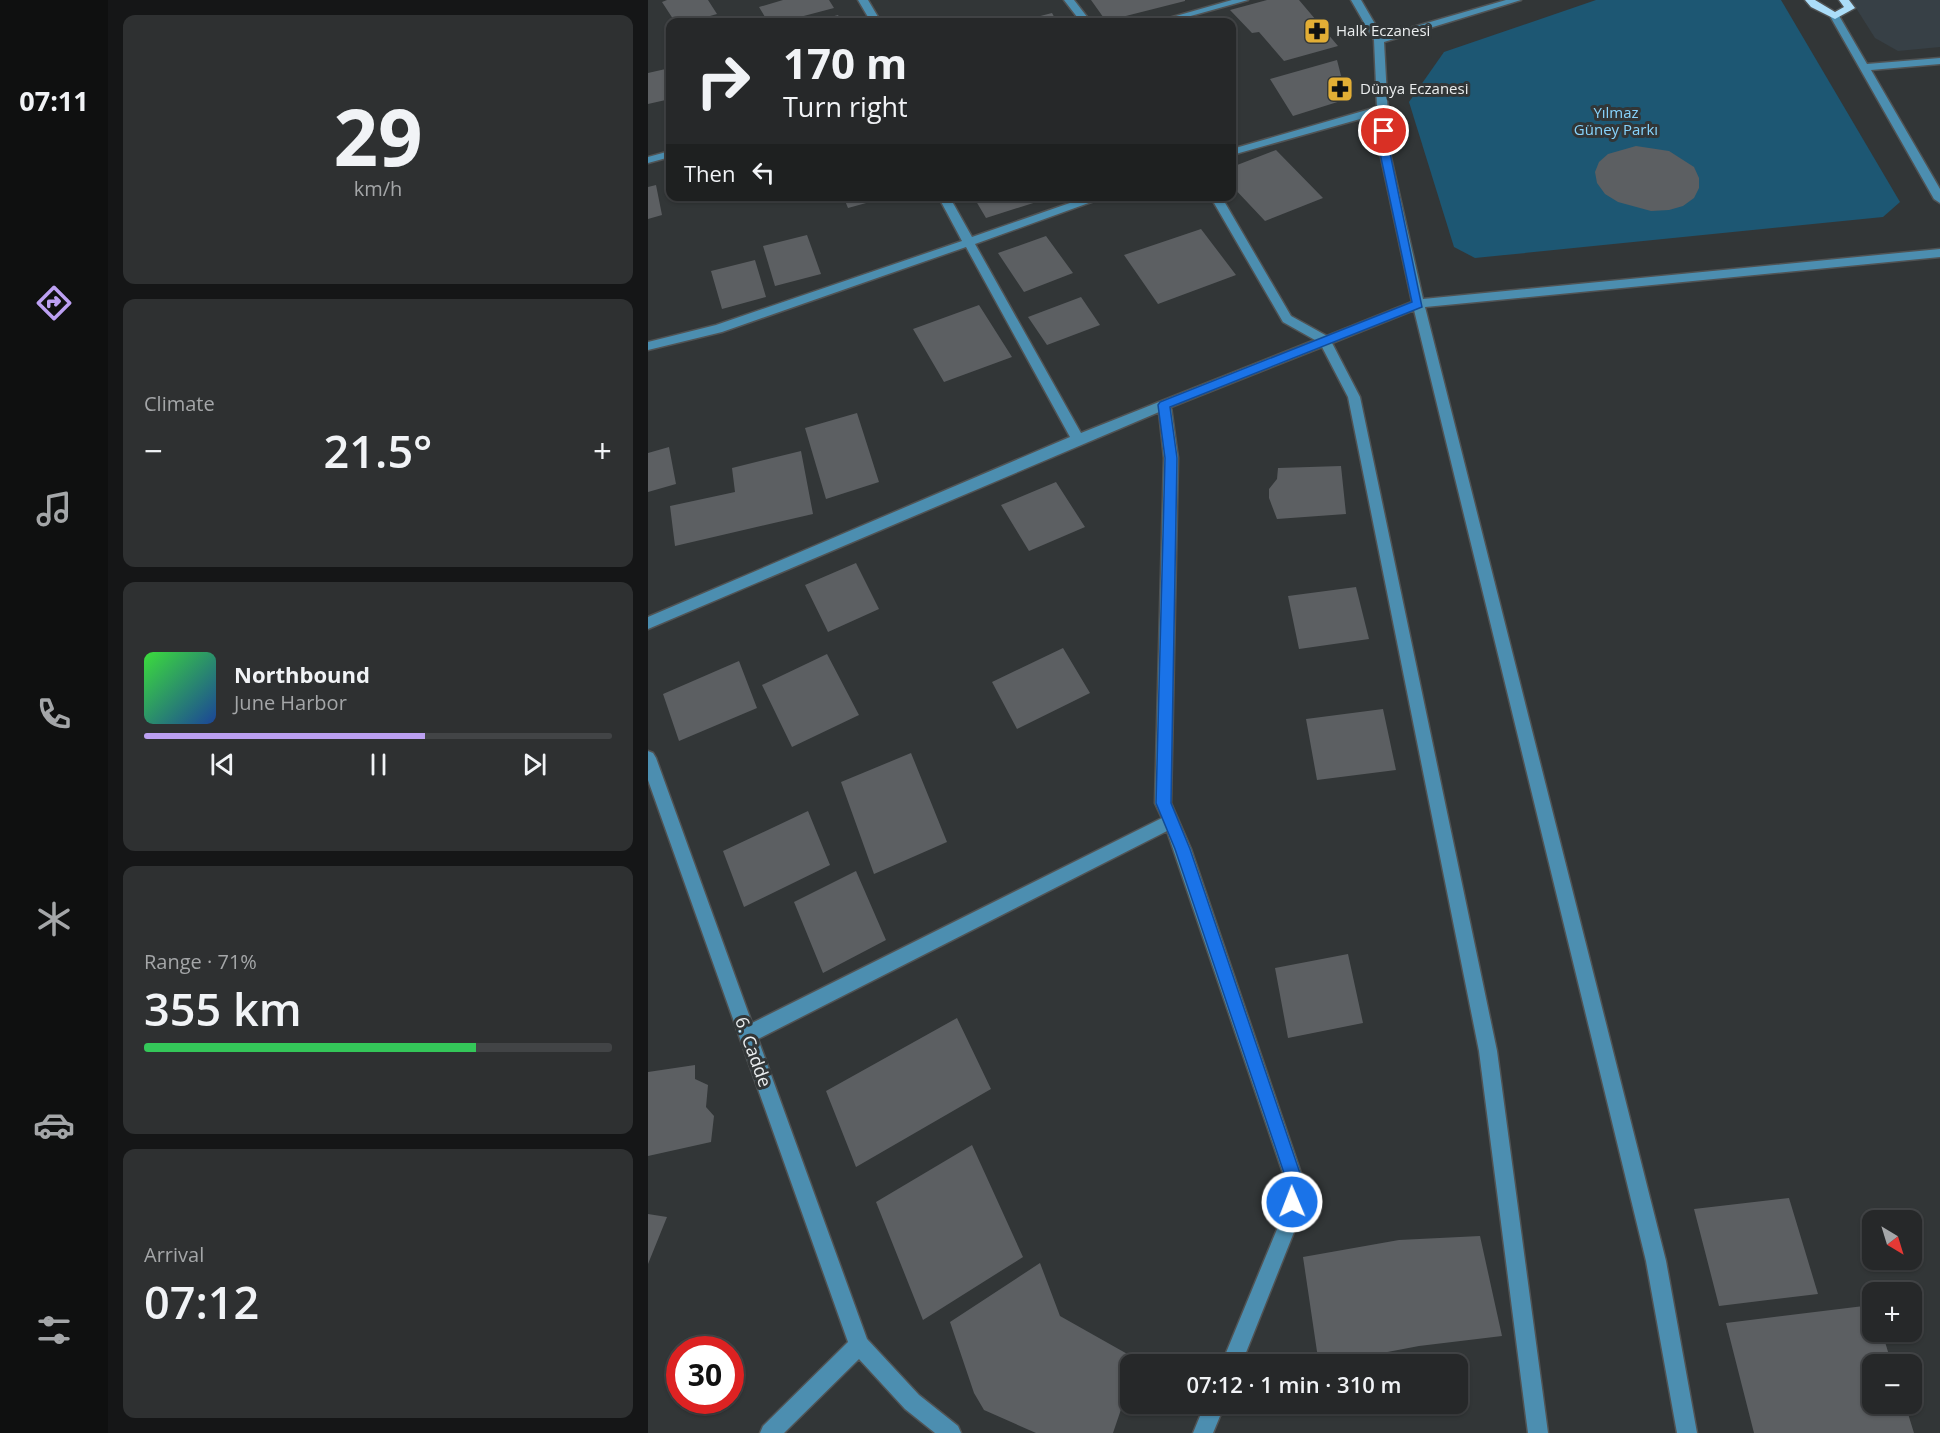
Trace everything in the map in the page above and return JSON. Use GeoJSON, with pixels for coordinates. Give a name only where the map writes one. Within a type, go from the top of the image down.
{"type":"FeatureCollection","features":[{"type":"Feature","properties":{"kind":"main road"},"geometry":{"type":"LineString","coordinates":[[1810,0],[1814,5],[1835,16],[1850,8],[1844,0]]}},
{"type":"Feature","properties":{"kind":"street"},"geometry":{"type":"LineString","coordinates":[[863,0],[874,18]]}},
{"type":"Feature","properties":{"kind":"street"},"geometry":{"type":"LineString","coordinates":[[1069,0],[1083,18]]}},
{"type":"Feature","properties":{"kind":"street"},"geometry":{"type":"LineString","coordinates":[[1175,18],[1243,0]]}},
{"type":"Feature","properties":{"kind":"street"},"geometry":{"type":"LineString","coordinates":[[1356,0],[1379,40],[1385,153],[1418,304],[1656,1262],[1687,1433]]}},
{"type":"Feature","properties":{"kind":"street"},"geometry":{"type":"LineString","coordinates":[[1379,40],[1516,0]]}},
{"type":"Feature","properties":{"kind":"street"},"geometry":{"type":"LineString","coordinates":[[1835,16],[1940,199]]}},
{"type":"Feature","properties":{"kind":"street"},"geometry":{"type":"LineString","coordinates":[[1864,67],[1940,61]]}},
{"type":"Feature","properties":{"kind":"street"},"geometry":{"type":"LineString","coordinates":[[1236,151],[1383,109]]}},
{"type":"Feature","properties":{"kind":"street"},"geometry":{"type":"LineString","coordinates":[[648,160],[666,155]]}},
{"type":"Feature","properties":{"kind":"street"},"geometry":{"type":"LineString","coordinates":[[946,201],[1078,439]]}},
{"type":"Feature","properties":{"kind":"street"},"geometry":{"type":"LineString","coordinates":[[648,346],[718,329],[1090,201]]}},
{"type":"Feature","properties":{"kind":"street"},"geometry":{"type":"LineString","coordinates":[[1218,201],[1287,319],[1325,340],[1354,397],[1488,1050],[1538,1433]]}},
{"type":"Feature","properties":{"kind":"street"},"geometry":{"type":"LineString","coordinates":[[648,623],[1078,439],[1418,304],[1940,253]]}},
{"type":"Feature","properties":{"kind":"street"},"geometry":{"type":"LineString","coordinates":[[1164,405],[1171,458],[1163,803],[1295,1182],[1289,1222],[1235,1354]]}},
{"type":"Feature","properties":{"kind":"street","name":"6. Cadde"},"geometry":{"type":"LineString","coordinates":[[648,758],[859,1346]]}},
{"type":"Feature","properties":{"kind":"street"},"geometry":{"type":"LineString","coordinates":[[747,1035],[1171,821]]}},
{"type":"Feature","properties":{"kind":"street"},"geometry":{"type":"LineString","coordinates":[[770,1433],[859,1346],[912,1402],[951,1433]]}},
{"type":"Feature","properties":{"kind":"street"},"geometry":{"type":"LineString","coordinates":[[1203,1433],[1211,1414]]}},
{"type":"Feature","properties":{"kind":"shaded area"},"geometry":{"type":"Polygon","coordinates":[[[1851,0],[1940,0],[1940,47],[1898,51],[1875,38],[1851,0]]]}},
{"type":"Feature","properties":{"kind":"green space","name":"Yılmaz Güney Parkı"},"geometry":{"type":"Polygon","coordinates":[[[1596,0],[1781,0],[1900,202],[1883,217],[1475,258],[1454,247],[1409,102],[1444,52],[1596,0]]]}},
{"type":"Feature","properties":{"kind":"building"},"geometry":{"type":"Polygon","coordinates":[[[708,0],[717,14],[703,18],[672,18],[662,2],[708,0]]]}},
{"type":"Feature","properties":{"kind":"building"},"geometry":{"type":"Polygon","coordinates":[[[783,0],[829,0],[834,8],[796,18],[766,18],[759,7],[783,0]]]}},
{"type":"Feature","properties":{"kind":"building"},"geometry":{"type":"Polygon","coordinates":[[[1091,0],[1185,0],[1118,18],[1104,18],[1091,0]]]}},
{"type":"Feature","properties":{"kind":"building"},"geometry":{"type":"Polygon","coordinates":[[[1267,0],[1299,0],[1338,46],[1284,61],[1259,32],[1252,33],[1230,10],[1267,0]]]}},
{"type":"Feature","properties":{"kind":"building"},"geometry":{"type":"Polygon","coordinates":[[[1052,13],[1055,18],[1033,18],[1052,13]]]}},
{"type":"Feature","properties":{"kind":"building"},"geometry":{"type":"Polygon","coordinates":[[[1337,60],[1347,99],[1293,116],[1270,79],[1337,60]]]}},
{"type":"Feature","properties":{"kind":"building"},"geometry":{"type":"Polygon","coordinates":[[[666,69],[666,100],[648,104],[648,73],[666,69]]]}},
{"type":"Feature","properties":{"kind":"building"},"geometry":{"type":"Polygon","coordinates":[[[1636,146],[1669,151],[1694,167],[1699,178],[1699,188],[1694,198],[1683,206],[1651,211],[1618,202],[1605,194],[1597,183],[1595,172],[1599,162],[1608,154],[1636,146]]]}},
{"type":"Feature","properties":{"kind":"building"},"geometry":{"type":"Polygon","coordinates":[[[1276,150],[1323,198],[1265,221],[1236,190],[1236,165],[1276,150]]]}},
{"type":"Feature","properties":{"kind":"building"},"geometry":{"type":"Polygon","coordinates":[[[656,185],[662,215],[648,219],[648,187],[656,185]]]}},
{"type":"Feature","properties":{"kind":"building"},"geometry":{"type":"Polygon","coordinates":[[[845,201],[873,201],[848,208],[845,201]]]}},
{"type":"Feature","properties":{"kind":"building"},"geometry":{"type":"Polygon","coordinates":[[[976,201],[1040,201],[986,218],[976,201]]]}},
{"type":"Feature","properties":{"kind":"building"},"geometry":{"type":"Polygon","coordinates":[[[1201,229],[1236,275],[1158,304],[1124,255],[1201,229]]]}},
{"type":"Feature","properties":{"kind":"building"},"geometry":{"type":"Polygon","coordinates":[[[807,235],[821,274],[775,286],[763,246],[807,235]]]}},
{"type":"Feature","properties":{"kind":"building"},"geometry":{"type":"Polygon","coordinates":[[[1046,236],[1073,273],[1024,292],[998,253],[1046,236]]]}},
{"type":"Feature","properties":{"kind":"building"},"geometry":{"type":"Polygon","coordinates":[[[755,260],[766,297],[722,309],[711,271],[755,260]]]}},
{"type":"Feature","properties":{"kind":"building"},"geometry":{"type":"Polygon","coordinates":[[[1081,297],[1100,325],[1047,345],[1028,317],[1081,297]]]}},
{"type":"Feature","properties":{"kind":"building"},"geometry":{"type":"Polygon","coordinates":[[[979,305],[1012,357],[944,382],[913,329],[979,305]]]}},
{"type":"Feature","properties":{"kind":"building"},"geometry":{"type":"Polygon","coordinates":[[[857,413],[879,482],[826,499],[805,428],[857,413]]]}},
{"type":"Feature","properties":{"kind":"building"},"geometry":{"type":"Polygon","coordinates":[[[669,447],[676,484],[648,492],[648,453],[669,447]]]}},
{"type":"Feature","properties":{"kind":"building"},"geometry":{"type":"Polygon","coordinates":[[[801,451],[813,514],[675,546],[670,506],[735,492],[732,468],[801,451]]]}},
{"type":"Feature","properties":{"kind":"building"},"geometry":{"type":"Polygon","coordinates":[[[1341,466],[1346,514],[1277,519],[1269,498],[1269,489],[1277,479],[1278,468],[1341,466]]]}},
{"type":"Feature","properties":{"kind":"building"},"geometry":{"type":"Polygon","coordinates":[[[1056,482],[1085,527],[1029,551],[1001,505],[1056,482]]]}},
{"type":"Feature","properties":{"kind":"building"},"geometry":{"type":"Polygon","coordinates":[[[856,563],[879,609],[828,632],[805,585],[856,563]]]}},
{"type":"Feature","properties":{"kind":"building"},"geometry":{"type":"Polygon","coordinates":[[[1356,587],[1369,639],[1299,649],[1288,596],[1356,587]]]}},
{"type":"Feature","properties":{"kind":"building"},"geometry":{"type":"Polygon","coordinates":[[[1063,648],[1090,693],[1017,729],[992,682],[1063,648]]]}},
{"type":"Feature","properties":{"kind":"building"},"geometry":{"type":"Polygon","coordinates":[[[827,654],[859,715],[792,747],[762,685],[827,654]]]}},
{"type":"Feature","properties":{"kind":"building"},"geometry":{"type":"Polygon","coordinates":[[[739,661],[757,708],[679,741],[663,694],[739,661]]]}},
{"type":"Feature","properties":{"kind":"building"},"geometry":{"type":"Polygon","coordinates":[[[1383,709],[1396,770],[1317,780],[1306,719],[1383,709]]]}},
{"type":"Feature","properties":{"kind":"building"},"geometry":{"type":"Polygon","coordinates":[[[911,753],[947,842],[874,874],[841,782],[911,753]]]}},
{"type":"Feature","properties":{"kind":"building"},"geometry":{"type":"Polygon","coordinates":[[[808,811],[830,865],[744,907],[723,851],[808,811]]]}},
{"type":"Feature","properties":{"kind":"building"},"geometry":{"type":"Polygon","coordinates":[[[856,871],[886,940],[823,973],[794,902],[856,871]]]}},
{"type":"Feature","properties":{"kind":"building"},"geometry":{"type":"Polygon","coordinates":[[[1348,954],[1363,1023],[1288,1038],[1275,968],[1348,954]]]}},
{"type":"Feature","properties":{"kind":"building"},"geometry":{"type":"Polygon","coordinates":[[[957,1018],[991,1089],[856,1167],[826,1091],[957,1018]]]}},
{"type":"Feature","properties":{"kind":"building"},"geometry":{"type":"Polygon","coordinates":[[[695,1065],[695,1079],[708,1085],[706,1107],[714,1116],[711,1142],[648,1156],[648,1072],[695,1065]]]}},
{"type":"Feature","properties":{"kind":"building"},"geometry":{"type":"Polygon","coordinates":[[[972,1145],[1023,1257],[923,1320],[876,1202],[972,1145]]]}},
{"type":"Feature","properties":{"kind":"building"},"geometry":{"type":"Polygon","coordinates":[[[1789,1198],[1818,1294],[1719,1306],[1694,1209],[1789,1198]]]}},
{"type":"Feature","properties":{"kind":"building"},"geometry":{"type":"Polygon","coordinates":[[[648,1214],[667,1217],[648,1264],[648,1214]]]}},
{"type":"Feature","properties":{"kind":"building"},"geometry":{"type":"Polygon","coordinates":[[[1480,1236],[1502,1336],[1419,1346],[1377,1354],[1317,1354],[1303,1257],[1399,1240],[1480,1236]]]}},
{"type":"Feature","properties":{"kind":"building"},"geometry":{"type":"Polygon","coordinates":[[[1040,1263],[1060,1316],[1127,1354],[1120,1354],[1120,1412],[1113,1433],[1036,1433],[984,1410],[974,1393],[950,1322],[1040,1263]]]}},
{"type":"Feature","properties":{"kind":"building"},"geometry":{"type":"Polygon","coordinates":[[[1862,1306],[1862,1342],[1885,1342],[1889,1354],[1862,1354],[1862,1414],[1908,1414],[1914,1433],[1754,1433],[1726,1323],[1862,1306]]]}},
{"type":"Feature","properties":{"kind":"place","name":"Halk Eczanesi"},"geometry":{"type":"Point","coordinates":[1317,31]}},
{"type":"Feature","properties":{"kind":"place","name":"Dünya Eczanesi"},"geometry":{"type":"Point","coordinates":[1340,89]}},
{"type":"Feature","properties":{"kind":"route"},"geometry":{"type":"LineString","coordinates":[[1292,1202],[1295,1182],[1183,849],[1163,803],[1163,725],[1171,458],[1164,405],[1418,304],[1385,153],[1384,131]]}}]}
